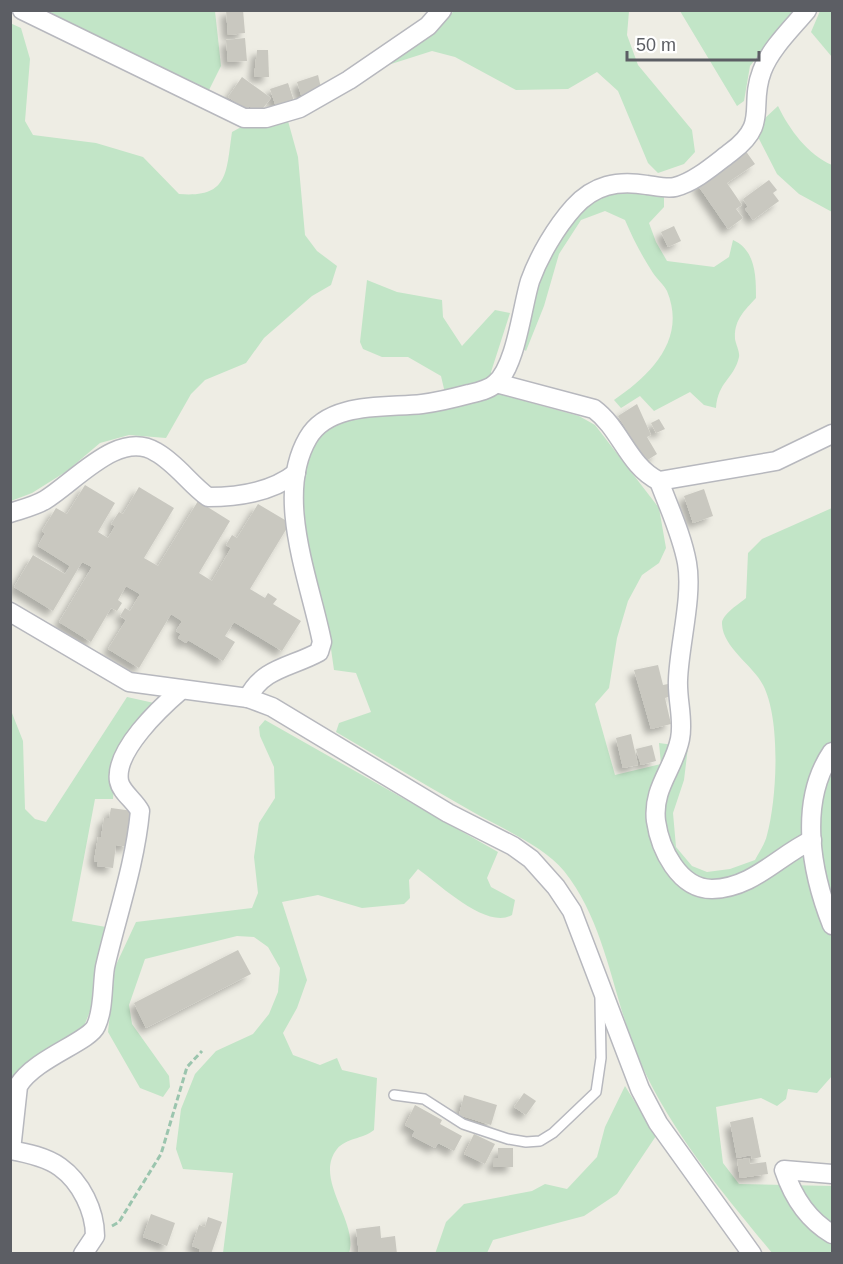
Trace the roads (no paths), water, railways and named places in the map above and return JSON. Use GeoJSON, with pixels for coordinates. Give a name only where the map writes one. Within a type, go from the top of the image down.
{"type":"FeatureCollection","features":[{"type":"Feature","properties":{"kind":"street"},"geometry":{"type":"LineString","coordinates":[[22,10],[244,118],[287,113],[319,99],[428,26],[442,10]]}},
{"type":"Feature","properties":{"kind":"street"},"geometry":{"type":"LineString","coordinates":[[248,698],[255,684],[275,670],[319,652],[322,642],[296,529],[296,473],[309,435],[324,422],[347,412],[374,406],[423,404],[486,389],[496,383],[509,358],[538,262],[574,206],[602,186],[615,183],[673,188],[690,180],[734,150],[752,132],[762,70],[807,10]]}},
{"type":"Feature","properties":{"kind":"street"},"geometry":{"type":"LineString","coordinates":[[496,383],[594,409],[608,419],[638,467],[659,482],[687,565],[686,614],[678,666],[680,740],[659,786],[656,802],[656,821],[662,845],[669,860],[693,884],[710,889],[726,887],[756,876],[776,865],[795,848],[812,840]]}},
{"type":"Feature","properties":{"kind":"street"},"geometry":{"type":"LineString","coordinates":[[659,482],[776,460],[832,434]]}},
{"type":"Feature","properties":{"kind":"street"},"geometry":{"type":"LineString","coordinates":[[10,513],[44,501],[107,456],[134,444],[155,451],[167,459],[208,497],[266,489],[285,482],[296,473]]}},
{"type":"Feature","properties":{"kind":"street"},"geometry":{"type":"LineString","coordinates":[[10,612],[117,677],[150,687],[248,698],[272,707],[448,813],[513,846],[531,859],[556,887],[572,911],[640,1089],[658,1123],[752,1254]]}},
{"type":"Feature","properties":{"kind":"street"},"geometry":{"type":"LineString","coordinates":[[83,1254],[95,1236],[92,1211],[84,1196],[60,1167],[37,1156],[11,1150],[18,1086],[23,1078],[44,1060],[86,1036],[96,1027],[105,966],[138,843],[140,822],[140,812],[136,802],[119,782],[120,768],[125,754],[153,716],[181,690]]}},
{"type":"Feature","properties":{"kind":"street"},"geometry":{"type":"LineString","coordinates":[[832,752],[816,784],[812,840],[814,867],[820,895],[832,925]]}},
{"type":"Feature","properties":{"kind":"street"},"geometry":{"type":"LineString","coordinates":[[832,1174],[783,1170],[791,1191],[817,1225],[832,1234]]}},
{"type":"Feature","properties":{"kind":"lane"},"geometry":{"type":"LineString","coordinates":[[394,1095],[424,1099],[463,1124],[497,1135],[526,1142],[540,1141],[553,1133],[596,1092],[602,1058],[600,984]]}}]}
